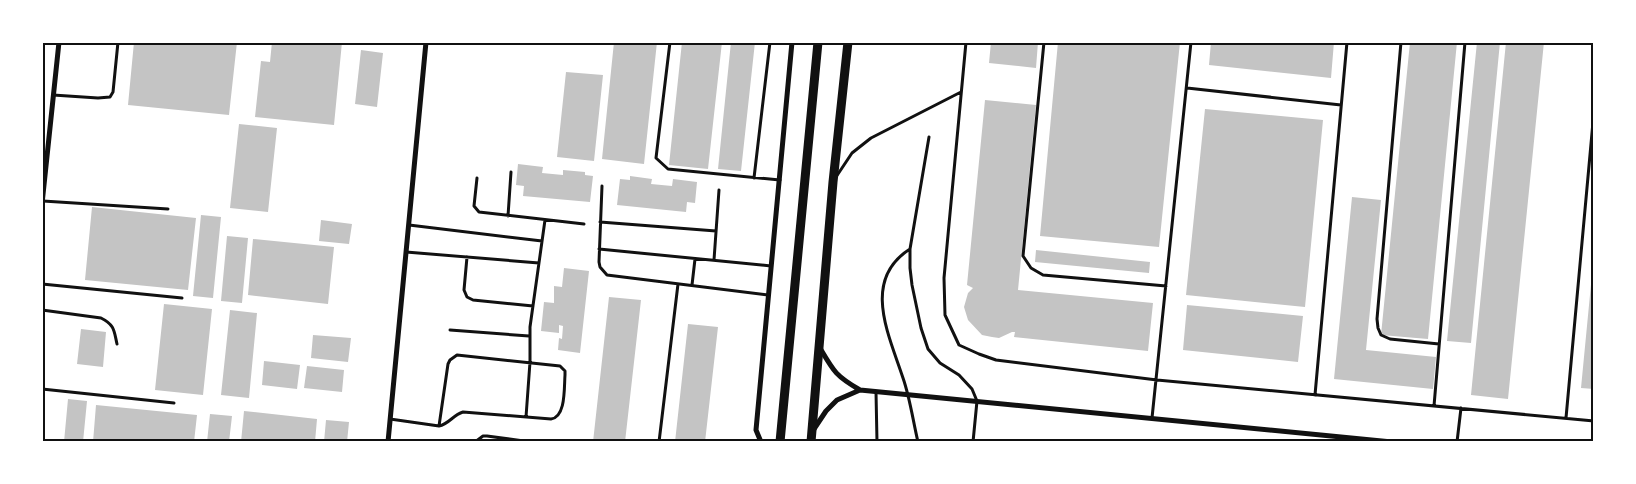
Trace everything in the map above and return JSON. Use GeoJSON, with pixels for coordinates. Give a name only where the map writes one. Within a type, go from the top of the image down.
{"type":"FeatureCollection","features":[{"type":"Feature","properties":{"kind":"street"},"geometry":{"type":"LineString","coordinates":[[42,204],[59,42]]}},
{"type":"Feature","properties":{"kind":"street"},"geometry":{"type":"LineString","coordinates":[[388,442],[426,42]]}},
{"type":"Feature","properties":{"kind":"street"},"geometry":{"type":"LineString","coordinates":[[761,442],[756,430],[792,42]]}},
{"type":"Feature","properties":{"kind":"street"},"geometry":{"type":"LineString","coordinates":[[780,442],[818,42]]}},
{"type":"Feature","properties":{"kind":"street"},"geometry":{"type":"LineString","coordinates":[[811,442],[833,182],[848,42]]}},
{"type":"Feature","properties":{"kind":"street"},"geometry":{"type":"LineString","coordinates":[[820,348],[833,371],[842,380],[860,390],[1152,418],[1338,439],[1392,442]]}},
{"type":"Feature","properties":{"kind":"street"},"geometry":{"type":"LineString","coordinates":[[812,432],[826,410],[837,400],[860,390]]}},
{"type":"Feature","properties":{"kind":"lane"},"geometry":{"type":"LineString","coordinates":[[54,95],[110,97],[113,92],[118,42]]}},
{"type":"Feature","properties":{"kind":"lane"},"geometry":{"type":"LineString","coordinates":[[670,42],[656,158],[668,169],[780,180]]}},
{"type":"Feature","properties":{"kind":"lane"},"geometry":{"type":"LineString","coordinates":[[754,178],[770,42]]}},
{"type":"Feature","properties":{"kind":"lane"},"geometry":{"type":"LineString","coordinates":[[966,42],[944,278],[945,315],[959,344],[996,360],[1157,380],[1594,421]]}},
{"type":"Feature","properties":{"kind":"lane"},"geometry":{"type":"LineString","coordinates":[[1044,42],[1024,256],[1031,268],[1044,275],[1166,286]]}},
{"type":"Feature","properties":{"kind":"lane"},"geometry":{"type":"LineString","coordinates":[[1152,418],[1191,42]]}},
{"type":"Feature","properties":{"kind":"lane"},"geometry":{"type":"LineString","coordinates":[[1315,395],[1347,42]]}},
{"type":"Feature","properties":{"kind":"lane"},"geometry":{"type":"LineString","coordinates":[[1401,42],[1378,309],[1378,328],[1381,335],[1390,339],[1439,344]]}},
{"type":"Feature","properties":{"kind":"lane"},"geometry":{"type":"LineString","coordinates":[[1434,406],[1465,42]]}},
{"type":"Feature","properties":{"kind":"lane"},"geometry":{"type":"LineString","coordinates":[[1187,88],[1341,105]]}},
{"type":"Feature","properties":{"kind":"lane"},"geometry":{"type":"LineString","coordinates":[[833,182],[852,153],[871,138],[961,92]]}},
{"type":"Feature","properties":{"kind":"lane"},"geometry":{"type":"LineString","coordinates":[[1566,418],[1594,111]]}},
{"type":"Feature","properties":{"kind":"lane"},"geometry":{"type":"LineString","coordinates":[[929,137],[910,249],[912,285],[921,328],[928,349],[940,363],[959,375],[972,389],[977,401],[973,442]]}},
{"type":"Feature","properties":{"kind":"lane"},"geometry":{"type":"LineString","coordinates":[[508,216],[511,172]]}},
{"type":"Feature","properties":{"kind":"lane"},"geometry":{"type":"LineString","coordinates":[[477,178],[475,209],[482,213],[584,224]]}},
{"type":"Feature","properties":{"kind":"lane"},"geometry":{"type":"LineString","coordinates":[[602,186],[600,267],[607,275],[769,295]]}},
{"type":"Feature","properties":{"kind":"lane"},"geometry":{"type":"LineString","coordinates":[[714,260],[719,190]]}},
{"type":"Feature","properties":{"kind":"lane"},"geometry":{"type":"LineString","coordinates":[[43,200],[168,209]]}},
{"type":"Feature","properties":{"kind":"lane"},"geometry":{"type":"LineString","coordinates":[[526,417],[530,362],[529,336],[545,220]]}},
{"type":"Feature","properties":{"kind":"lane"},"geometry":{"type":"LineString","coordinates":[[600,222],[716,231]]}},
{"type":"Feature","properties":{"kind":"lane"},"geometry":{"type":"LineString","coordinates":[[409,225],[542,242]]}},
{"type":"Feature","properties":{"kind":"lane"},"geometry":{"type":"LineString","coordinates":[[599,249],[771,266]]}},
{"type":"Feature","properties":{"kind":"lane"},"geometry":{"type":"LineString","coordinates":[[910,249],[890,265],[884,282],[882,300],[884,321],[892,352],[904,379],[918,442]]}},
{"type":"Feature","properties":{"kind":"lane"},"geometry":{"type":"LineString","coordinates":[[406,252],[539,263]]}},
{"type":"Feature","properties":{"kind":"lane"},"geometry":{"type":"LineString","coordinates":[[467,257],[464,290],[467,297],[473,300],[533,306]]}},
{"type":"Feature","properties":{"kind":"lane"},"geometry":{"type":"LineString","coordinates":[[692,285],[695,258]]}},
{"type":"Feature","properties":{"kind":"lane"},"geometry":{"type":"LineString","coordinates":[[42,284],[182,298]]}},
{"type":"Feature","properties":{"kind":"lane"},"geometry":{"type":"LineString","coordinates":[[659,442],[678,284]]}},
{"type":"Feature","properties":{"kind":"lane"},"geometry":{"type":"LineString","coordinates":[[42,310],[93,317],[109,322],[113,326],[117,344]]}},
{"type":"Feature","properties":{"kind":"lane"},"geometry":{"type":"LineString","coordinates":[[450,330],[529,336]]}},
{"type":"Feature","properties":{"kind":"lane"},"geometry":{"type":"LineString","coordinates":[[390,419],[439,426],[447,423],[459,413],[466,411],[551,419],[558,416],[561,412],[565,371],[560,366],[530,362],[461,355],[453,357],[448,364],[439,426]]}},
{"type":"Feature","properties":{"kind":"lane"},"geometry":{"type":"LineString","coordinates":[[42,389],[174,403]]}},
{"type":"Feature","properties":{"kind":"lane"},"geometry":{"type":"LineString","coordinates":[[876,392],[877,442]]}},
{"type":"Feature","properties":{"kind":"lane"},"geometry":{"type":"LineString","coordinates":[[1457,442],[1461,408]]}},
{"type":"Feature","properties":{"kind":"lane"},"geometry":{"type":"LineString","coordinates":[[475,442],[478,438],[487,436],[531,442]]}},
{"type":"Feature","properties":{"kind":"building"},"geometry":{"type":"Polygon","coordinates":[[[134,42],[237,42],[229,115],[128,105],[134,42]]]}},
{"type":"Feature","properties":{"kind":"building"},"geometry":{"type":"Polygon","coordinates":[[[272,42],[342,42],[334,125],[255,117],[261,61],[270,62],[272,42]]]}},
{"type":"Feature","properties":{"kind":"building"},"geometry":{"type":"Polygon","coordinates":[[[614,42],[657,42],[644,164],[602,159],[614,42]]]}},
{"type":"Feature","properties":{"kind":"building"},"geometry":{"type":"Polygon","coordinates":[[[682,42],[722,42],[708,169],[669,165],[682,42]]]}},
{"type":"Feature","properties":{"kind":"building"},"geometry":{"type":"Polygon","coordinates":[[[731,42],[755,42],[741,171],[718,169],[731,42]]]}},
{"type":"Feature","properties":{"kind":"building"},"geometry":{"type":"Polygon","coordinates":[[[991,42],[1038,42],[1036,68],[989,63],[991,42]]]}},
{"type":"Feature","properties":{"kind":"building"},"geometry":{"type":"Polygon","coordinates":[[[1058,42],[1180,42],[1159,247],[1040,236],[1058,42]]]}},
{"type":"Feature","properties":{"kind":"building"},"geometry":{"type":"Polygon","coordinates":[[[1211,42],[1334,42],[1331,78],[1209,65],[1211,42]]]}},
{"type":"Feature","properties":{"kind":"building"},"geometry":{"type":"Polygon","coordinates":[[[1410,42],[1457,42],[1428,339],[1381,335],[1410,42]]]}},
{"type":"Feature","properties":{"kind":"building"},"geometry":{"type":"Polygon","coordinates":[[[1477,42],[1500,42],[1471,343],[1447,341],[1477,42]]]}},
{"type":"Feature","properties":{"kind":"building"},"geometry":{"type":"Polygon","coordinates":[[[1506,42],[1544,42],[1508,399],[1471,395],[1506,42]]]}},
{"type":"Feature","properties":{"kind":"building"},"geometry":{"type":"Polygon","coordinates":[[[361,50],[383,53],[377,107],[355,104],[361,50]]]}},
{"type":"Feature","properties":{"kind":"building"},"geometry":{"type":"Polygon","coordinates":[[[566,72],[603,75],[594,161],[557,157],[566,72]]]}},
{"type":"Feature","properties":{"kind":"building"},"geometry":{"type":"Polygon","coordinates":[[[985,100],[1036,105],[1018,290],[1153,303],[1148,351],[1014,337],[1015,332],[999,338],[992,337],[982,335],[968,320],[964,307],[968,293],[973,288],[967,285],[985,100]]]}},
{"type":"Feature","properties":{"kind":"building"},"geometry":{"type":"Polygon","coordinates":[[[1205,109],[1323,120],[1305,307],[1186,295],[1205,109]]]}},
{"type":"Feature","properties":{"kind":"building"},"geometry":{"type":"Polygon","coordinates":[[[239,124],[277,128],[268,212],[230,208],[239,124]]]}},
{"type":"Feature","properties":{"kind":"building"},"geometry":{"type":"Polygon","coordinates":[[[518,164],[543,167],[542,173],[563,175],[563,170],[585,172],[585,175],[593,176],[590,202],[523,196],[524,186],[516,185],[518,164]]]}},
{"type":"Feature","properties":{"kind":"building"},"geometry":{"type":"Polygon","coordinates":[[[630,176],[652,179],[651,184],[672,186],[673,179],[697,182],[695,203],[687,202],[686,212],[617,205],[620,179],[630,180],[630,176]]]}},
{"type":"Feature","properties":{"kind":"building"},"geometry":{"type":"Polygon","coordinates":[[[1352,197],[1381,200],[1366,350],[1436,357],[1433,389],[1334,379],[1352,197]]]}},
{"type":"Feature","properties":{"kind":"building"},"geometry":{"type":"Polygon","coordinates":[[[92,207],[196,218],[188,290],[85,280],[92,207]]]}},
{"type":"Feature","properties":{"kind":"building"},"geometry":{"type":"Polygon","coordinates":[[[201,215],[221,217],[213,298],[193,296],[201,215]]]}},
{"type":"Feature","properties":{"kind":"building"},"geometry":{"type":"Polygon","coordinates":[[[321,220],[352,224],[349,244],[319,241],[321,220]]]}},
{"type":"Feature","properties":{"kind":"building"},"geometry":{"type":"Polygon","coordinates":[[[227,236],[248,238],[242,303],[221,301],[227,236]]]}},
{"type":"Feature","properties":{"kind":"building"},"geometry":{"type":"Polygon","coordinates":[[[253,239],[334,247],[328,304],[248,295],[253,239]]]}},
{"type":"Feature","properties":{"kind":"building"},"geometry":{"type":"Polygon","coordinates":[[[1036,250],[1150,262],[1149,273],[1035,262],[1036,250]]]}},
{"type":"Feature","properties":{"kind":"building"},"geometry":{"type":"Polygon","coordinates":[[[564,268],[589,271],[580,353],[558,350],[559,338],[562,339],[563,326],[559,325],[559,333],[541,331],[544,302],[554,303],[554,286],[562,287],[564,268]]]}},
{"type":"Feature","properties":{"kind":"building"},"geometry":{"type":"Polygon","coordinates":[[[1592,274],[1594,274],[1594,389],[1581,388],[1592,274]]]}},
{"type":"Feature","properties":{"kind":"building"},"geometry":{"type":"Polygon","coordinates":[[[609,297],[641,300],[625,442],[593,442],[609,297]]]}},
{"type":"Feature","properties":{"kind":"building"},"geometry":{"type":"Polygon","coordinates":[[[164,304],[212,309],[203,395],[155,390],[164,304]]]}},
{"type":"Feature","properties":{"kind":"building"},"geometry":{"type":"Polygon","coordinates":[[[1187,305],[1303,316],[1298,362],[1183,350],[1187,305]]]}},
{"type":"Feature","properties":{"kind":"building"},"geometry":{"type":"Polygon","coordinates":[[[230,310],[257,313],[249,398],[221,395],[230,310]]]}},
{"type":"Feature","properties":{"kind":"building"},"geometry":{"type":"Polygon","coordinates":[[[688,324],[718,327],[705,442],[675,442],[688,324]]]}},
{"type":"Feature","properties":{"kind":"building"},"geometry":{"type":"Polygon","coordinates":[[[81,329],[106,332],[103,367],[77,364],[81,329]]]}},
{"type":"Feature","properties":{"kind":"building"},"geometry":{"type":"Polygon","coordinates":[[[313,335],[351,338],[348,362],[311,358],[313,335]]]}},
{"type":"Feature","properties":{"kind":"building"},"geometry":{"type":"Polygon","coordinates":[[[264,361],[300,365],[297,389],[262,385],[264,361]]]}},
{"type":"Feature","properties":{"kind":"building"},"geometry":{"type":"Polygon","coordinates":[[[307,366],[344,370],[342,392],[304,388],[307,366]]]}},
{"type":"Feature","properties":{"kind":"building"},"geometry":{"type":"Polygon","coordinates":[[[68,399],[87,401],[83,442],[64,442],[68,399]]]}},
{"type":"Feature","properties":{"kind":"building"},"geometry":{"type":"Polygon","coordinates":[[[96,405],[197,415],[194,442],[93,442],[96,405]]]}},
{"type":"Feature","properties":{"kind":"building"},"geometry":{"type":"Polygon","coordinates":[[[244,411],[317,419],[315,442],[241,442],[244,411]]]}},
{"type":"Feature","properties":{"kind":"building"},"geometry":{"type":"Polygon","coordinates":[[[210,414],[232,416],[229,442],[207,442],[210,414]]]}},
{"type":"Feature","properties":{"kind":"building"},"geometry":{"type":"Polygon","coordinates":[[[326,420],[349,422],[347,442],[324,442],[326,420]]]}}]}
